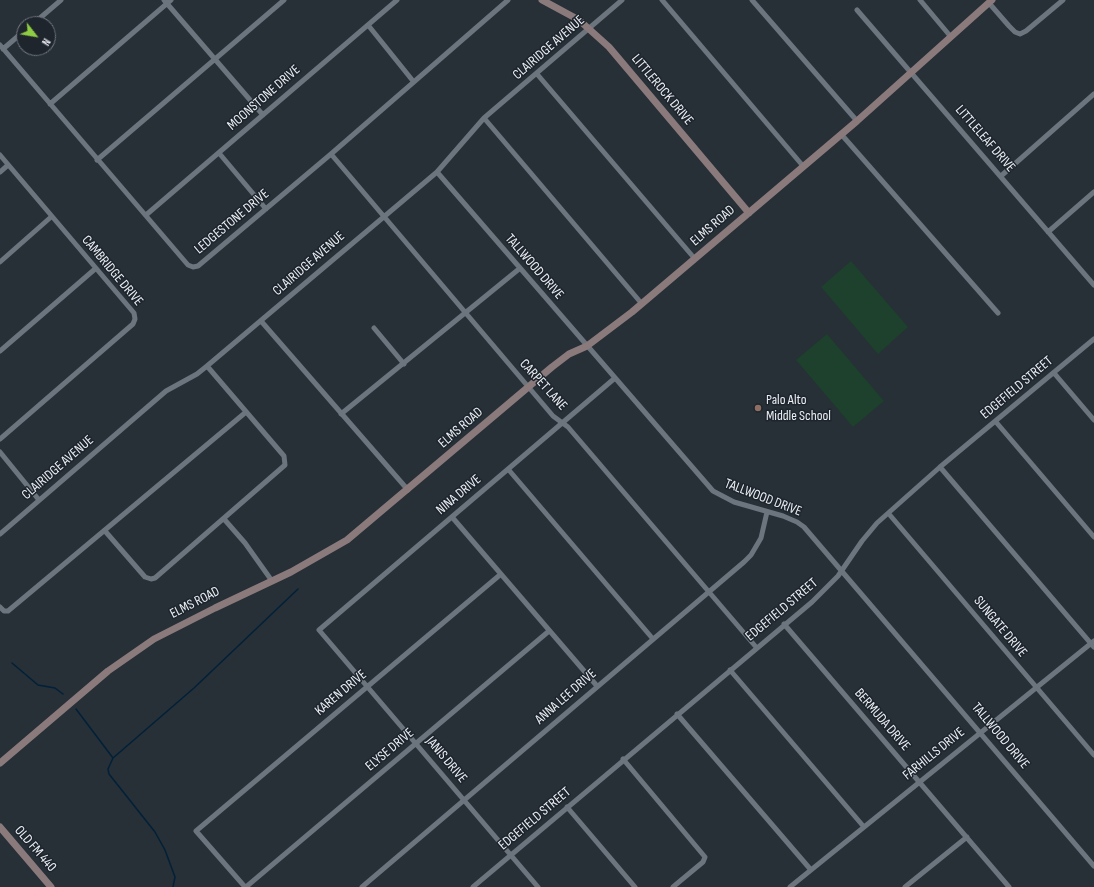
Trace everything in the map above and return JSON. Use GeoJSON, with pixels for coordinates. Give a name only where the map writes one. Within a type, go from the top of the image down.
{"type":"FeatureCollection","features":[{"type":"Feature","properties":{"kind":"main road","name":"LITTLEROCK DRIVE"},"geometry":{"type":"LineString","coordinates":[[542,0],[567,13],[589,28],[609,47],[749,213]]}},
{"type":"Feature","properties":{"kind":"main road","name":"ELMS ROAD"},"geometry":{"type":"LineString","coordinates":[[0,762],[108,671],[154,638],[291,572],[347,540],[569,354],[587,346],[642,304],[857,121],[912,73],[990,1]]}},
{"type":"Feature","properties":{"kind":"main road","name":"OLD FM 440"},"geometry":{"type":"LineString","coordinates":[[0,828],[51,887]]}},
{"type":"Feature","properties":{"kind":"street"},"geometry":{"type":"LineString","coordinates":[[42,16],[61,0]]}},
{"type":"Feature","properties":{"kind":"street"},"geometry":{"type":"LineString","coordinates":[[97,160],[284,0]]}},
{"type":"Feature","properties":{"kind":"street","name":"MOONSTONE DRIVE"},"geometry":{"type":"LineString","coordinates":[[146,215],[397,0]]}},
{"type":"Feature","properties":{"kind":"street","name":"LEDGESTONE DRIVE"},"geometry":{"type":"LineString","coordinates":[[2,47],[188,265],[193,267],[198,266],[331,154],[413,81],[508,0]]}},
{"type":"Feature","properties":{"kind":"street","name":"CLAIRIDGE AVENUE"},"geometry":{"type":"LineString","coordinates":[[0,534],[166,391],[207,366],[384,215],[437,172],[484,118],[622,0]]}},
{"type":"Feature","properties":{"kind":"street"},"geometry":{"type":"LineString","coordinates":[[662,0],[803,166]]}},
{"type":"Feature","properties":{"kind":"street"},"geometry":{"type":"LineString","coordinates":[[752,0],[857,121]]}},
{"type":"Feature","properties":{"kind":"street"},"geometry":{"type":"LineString","coordinates":[[920,0],[951,37]]}},
{"type":"Feature","properties":{"kind":"street"},"geometry":{"type":"LineString","coordinates":[[990,1],[1009,26],[1015,32],[1020,34],[1026,31],[1062,0]]}},
{"type":"Feature","properties":{"kind":"street"},"geometry":{"type":"LineString","coordinates":[[50,104],[168,1],[215,60],[262,115]]}},
{"type":"Feature","properties":{"kind":"street","name":"LITTLELEAF DRIVE"},"geometry":{"type":"LineString","coordinates":[[857,10],[1094,285]]}},
{"type":"Feature","properties":{"kind":"street"},"geometry":{"type":"LineString","coordinates":[[368,26],[413,81]]}},
{"type":"Feature","properties":{"kind":"street"},"geometry":{"type":"LineString","coordinates":[[2,47],[16,37]]}},
{"type":"Feature","properties":{"kind":"street"},"geometry":{"type":"LineString","coordinates":[[537,74],[695,259]]}},
{"type":"Feature","properties":{"kind":"street"},"geometry":{"type":"LineString","coordinates":[[1001,176],[1094,94]]}},
{"type":"Feature","properties":{"kind":"street"},"geometry":{"type":"LineString","coordinates":[[484,118],[642,304]]}},
{"type":"Feature","properties":{"kind":"street"},"geometry":{"type":"LineString","coordinates":[[841,134],[998,313]]}},
{"type":"Feature","properties":{"kind":"street"},"geometry":{"type":"LineString","coordinates":[[219,153],[266,209]]}},
{"type":"Feature","properties":{"kind":"street","name":"CARPET LANE"},"geometry":{"type":"LineString","coordinates":[[331,154],[528,387],[553,416],[562,423],[709,591],[756,648]]}},
{"type":"Feature","properties":{"kind":"street","name":"CAMBRIDGE DRIVE"},"geometry":{"type":"LineString","coordinates":[[0,155],[51,218],[134,313],[135,319],[133,324],[0,439]]}},
{"type":"Feature","properties":{"kind":"street"},"geometry":{"type":"LineString","coordinates":[[0,172],[8,165]]}},
{"type":"Feature","properties":{"kind":"street","name":"TALLWOOD DRIVE"},"geometry":{"type":"LineString","coordinates":[[437,172],[519,269],[713,491],[734,502],[783,516],[797,522],[842,571],[1094,866]]}},
{"type":"Feature","properties":{"kind":"street"},"geometry":{"type":"LineString","coordinates":[[1048,232],[1094,192]]}},
{"type":"Feature","properties":{"kind":"street"},"geometry":{"type":"LineString","coordinates":[[0,262],[51,218]]}},
{"type":"Feature","properties":{"kind":"street"},"geometry":{"type":"LineString","coordinates":[[0,351],[95,269]]}},
{"type":"Feature","properties":{"kind":"street"},"geometry":{"type":"LineString","coordinates":[[341,414],[519,269]]}},
{"type":"Feature","properties":{"kind":"street"},"geometry":{"type":"LineString","coordinates":[[261,321],[408,490]]}},
{"type":"Feature","properties":{"kind":"street"},"geometry":{"type":"LineString","coordinates":[[374,328],[404,364]]}},
{"type":"Feature","properties":{"kind":"street","name":"EDGEFIELD STREET"},"geometry":{"type":"LineString","coordinates":[[473,887],[829,586],[842,571],[870,531],[940,467],[1094,339]]}},
{"type":"Feature","properties":{"kind":"street"},"geometry":{"type":"LineString","coordinates":[[105,531],[148,579],[155,578],[285,464],[284,456],[207,366]]}},
{"type":"Feature","properties":{"kind":"street"},"geometry":{"type":"LineString","coordinates":[[1054,373],[1094,420]]}},
{"type":"Feature","properties":{"kind":"street","name":"NINA DRIVE"},"geometry":{"type":"LineString","coordinates":[[319,630],[615,378]]}},
{"type":"Feature","properties":{"kind":"street"},"geometry":{"type":"LineString","coordinates":[[0,607],[6,611],[105,531],[246,412]]}},
{"type":"Feature","properties":{"kind":"street"},"geometry":{"type":"LineString","coordinates":[[996,422],[1094,537]]}},
{"type":"Feature","properties":{"kind":"street"},"geometry":{"type":"LineString","coordinates":[[0,452],[39,500]]}},
{"type":"Feature","properties":{"kind":"street"},"geometry":{"type":"LineString","coordinates":[[940,467],[1093,643]]}},
{"type":"Feature","properties":{"kind":"street"},"geometry":{"type":"LineString","coordinates":[[508,469],[653,639]]}},
{"type":"Feature","properties":{"kind":"street","name":"ANNA LEE DRIVE"},"geometry":{"type":"LineString","coordinates":[[362,887],[751,555],[764,530],[767,512]]}},
{"type":"Feature","properties":{"kind":"street","name":"SUNGATE DRIVE"},"geometry":{"type":"LineString","coordinates":[[889,514],[1094,755]]}},
{"type":"Feature","properties":{"kind":"street"},"geometry":{"type":"LineString","coordinates":[[452,517],[597,686]]}},
{"type":"Feature","properties":{"kind":"street"},"geometry":{"type":"LineString","coordinates":[[224,519],[245,543],[272,581]]}},
{"type":"Feature","properties":{"kind":"street","name":"KAREN DRIVE"},"geometry":{"type":"LineString","coordinates":[[246,887],[196,831],[501,574]]}},
{"type":"Feature","properties":{"kind":"street","name":"BERMUDA DRIVE"},"geometry":{"type":"LineString","coordinates":[[784,624],[1009,887]]}},
{"type":"Feature","properties":{"kind":"street","name":"JANIS DRIVE"},"geometry":{"type":"LineString","coordinates":[[319,630],[538,887]]}},
{"type":"Feature","properties":{"kind":"street","name":"ELYSE DRIVE"},"geometry":{"type":"LineString","coordinates":[[246,887],[549,631]]}},
{"type":"Feature","properties":{"kind":"street","name":"FARHILLS DRIVE"},"geometry":{"type":"LineString","coordinates":[[790,887],[1093,643]]}},
{"type":"Feature","properties":{"kind":"street"},"geometry":{"type":"LineString","coordinates":[[730,670],[864,827]]}},
{"type":"Feature","properties":{"kind":"street"},"geometry":{"type":"LineString","coordinates":[[677,714],[811,870]]}},
{"type":"Feature","properties":{"kind":"street"},"geometry":{"type":"LineString","coordinates":[[623,759],[705,856],[703,862],[673,887]]}},
{"type":"Feature","properties":{"kind":"street"},"geometry":{"type":"LineString","coordinates":[[567,807],[635,887]]}},
{"type":"Feature","properties":{"kind":"street"},"geometry":{"type":"LineString","coordinates":[[905,887],[967,837]]}},
{"type":"Feature","properties":{"kind":"green space"},"geometry":{"type":"Polygon","coordinates":[[[851,261],[908,327],[878,354],[821,287],[851,261]]]}},
{"type":"Feature","properties":{"kind":"green space"},"geometry":{"type":"Polygon","coordinates":[[[827,334],[884,401],[853,427],[796,360],[827,334]]]}},
{"type":"Feature","properties":{"kind":"waterway"},"geometry":{"type":"LineString","coordinates":[[173,887],[175,877],[165,850],[155,832],[109,774],[108,769],[113,758],[194,688],[298,589]]}},
{"type":"Feature","properties":{"kind":"waterway"},"geometry":{"type":"LineString","coordinates":[[12,663],[38,685],[55,688],[63,694]]}},
{"type":"Feature","properties":{"kind":"waterway"},"geometry":{"type":"LineString","coordinates":[[76,709],[113,758]]}},
{"type":"Feature","properties":{"kind":"place","name":"Palo Alto Middle School"},"geometry":{"type":"Point","coordinates":[758,408]}}]}
